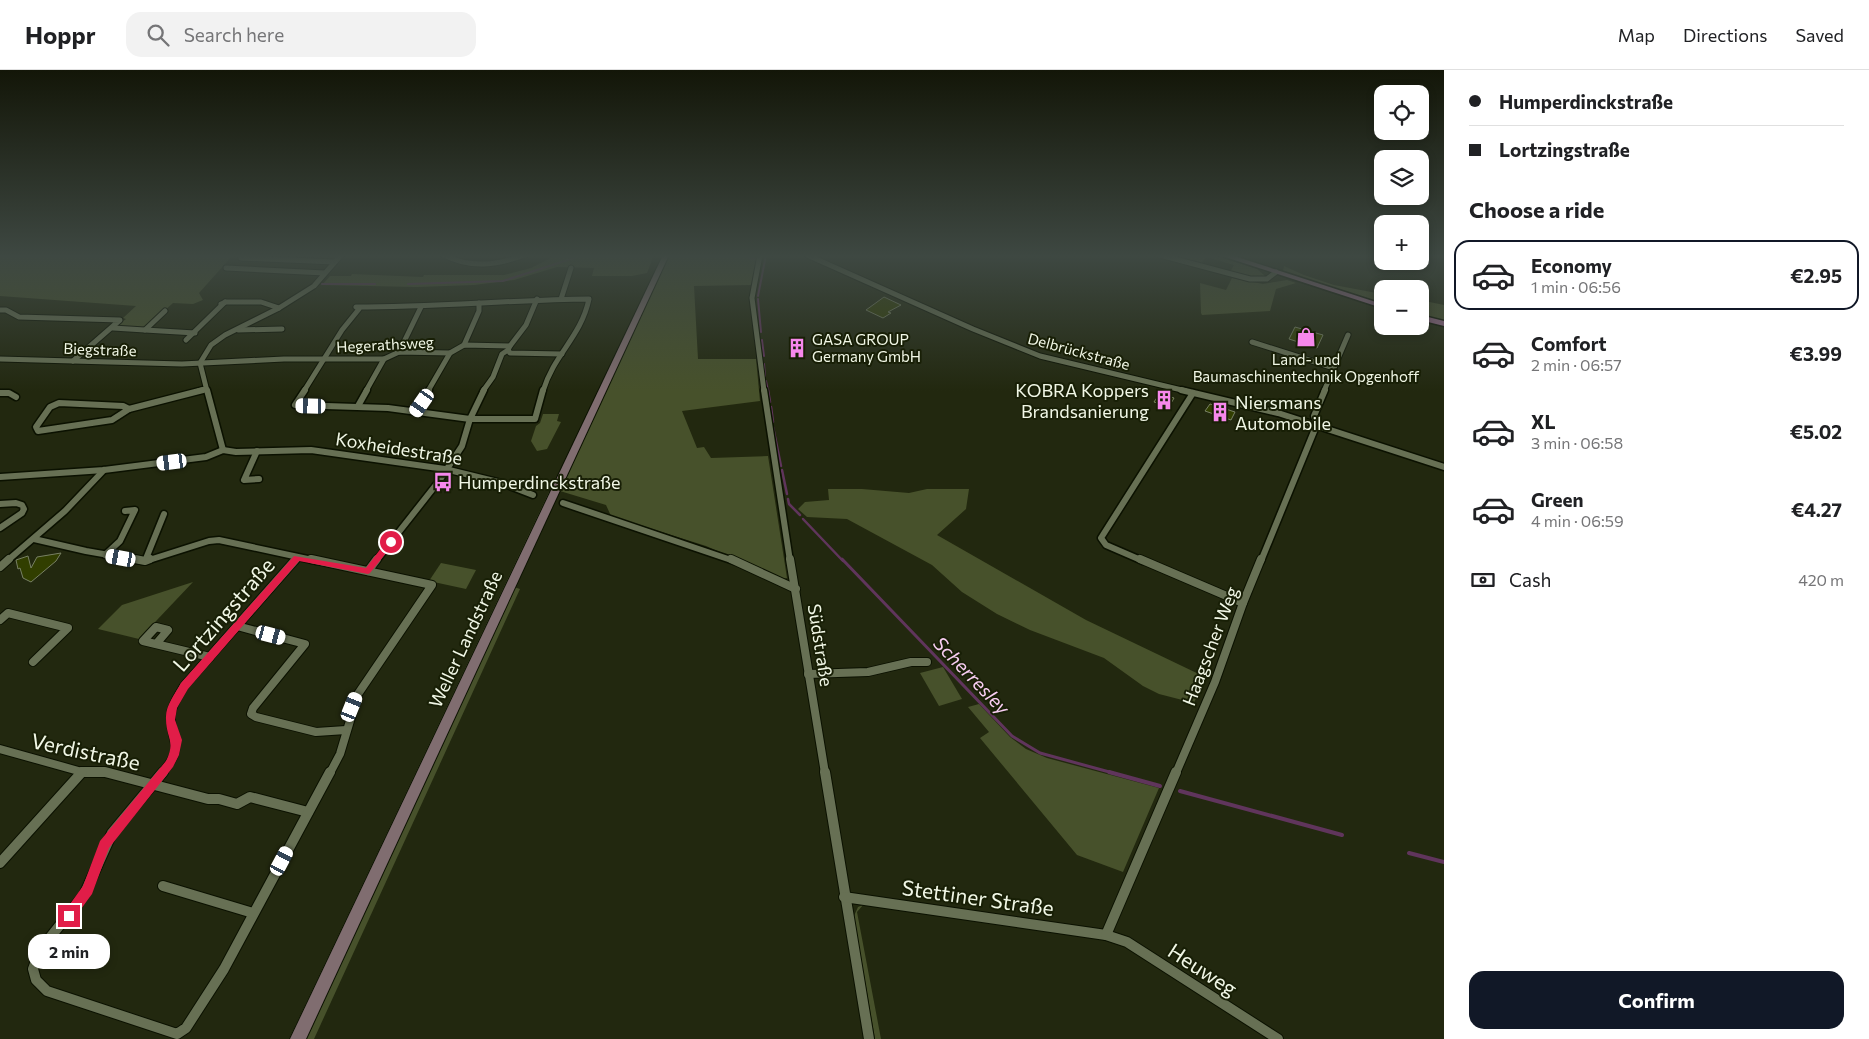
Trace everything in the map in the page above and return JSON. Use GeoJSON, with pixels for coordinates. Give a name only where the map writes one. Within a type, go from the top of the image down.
{"type":"FeatureCollection","features":[{"type":"Feature","properties":{"kind":"main road","name":"Weller Landstraße"},"geometry":{"type":"LineString","coordinates":[[298,1039],[645,300]]}},
{"type":"Feature","properties":{"kind":"main road"},"geometry":{"type":"LineString","coordinates":[[1429,320],[1444,324]]}},
{"type":"Feature","properties":{"kind":"street"},"geometry":{"type":"LineString","coordinates":[[223,450],[200,362],[211,345],[235,330],[292,300]]}},
{"type":"Feature","properties":{"kind":"street"},"geometry":{"type":"LineString","coordinates":[[519,300],[421,307],[356,307],[359,309],[342,330],[295,405],[358,406],[470,419],[535,419],[549,374],[582,327],[589,300]]}},
{"type":"Feature","properties":{"kind":"street"},"geometry":{"type":"LineString","coordinates":[[34,539],[105,555],[145,561],[209,541],[219,540],[297,558],[368,571],[446,470],[462,446],[470,419],[485,387],[493,377],[502,354],[518,339],[524,324],[532,316],[537,300]]}},
{"type":"Feature","properties":{"kind":"street","name":"Südstraße"},"geometry":{"type":"LineString","coordinates":[[752,300],[777,483],[796,588],[808,674],[869,1039]]}},
{"type":"Feature","properties":{"kind":"street","name":"Delbrückstraße"},"geometry":{"type":"LineString","coordinates":[[908,300],[1040,356],[1278,413],[1317,424],[1444,467]]}},
{"type":"Feature","properties":{"kind":"street"},"geometry":{"type":"LineString","coordinates":[[186,340],[223,303],[261,302],[280,308]]}},
{"type":"Feature","properties":{"kind":"street"},"geometry":{"type":"LineString","coordinates":[[479,303],[480,311],[464,345],[509,348]]}},
{"type":"Feature","properties":{"kind":"street"},"geometry":{"type":"LineString","coordinates":[[399,352],[410,335],[421,307]]}},
{"type":"Feature","properties":{"kind":"street"},"geometry":{"type":"LineString","coordinates":[[0,310],[6,310],[19,317],[120,320],[73,361]]}},
{"type":"Feature","properties":{"kind":"street"},"geometry":{"type":"LineString","coordinates":[[144,330],[165,311]]}},
{"type":"Feature","properties":{"kind":"street"},"geometry":{"type":"LineString","coordinates":[[113,328],[195,333]]}},
{"type":"Feature","properties":{"kind":"street"},"geometry":{"type":"LineString","coordinates":[[235,330],[282,329]]}},
{"type":"Feature","properties":{"kind":"street","name":"Haagscher Weg"},"geometry":{"type":"LineString","coordinates":[[1106,935],[1215,682],[1243,603],[1317,424],[1314,416],[1348,335]]}},
{"type":"Feature","properties":{"kind":"street"},"geometry":{"type":"LineString","coordinates":[[1252,342],[1334,368]]}},
{"type":"Feature","properties":{"kind":"street","name":"Hegerathsweg"},"geometry":{"type":"LineString","coordinates":[[200,362],[384,359],[399,352],[450,353],[464,345]]}},
{"type":"Feature","properties":{"kind":"street"},"geometry":{"type":"LineString","coordinates":[[509,348],[510,353],[562,354]]}},
{"type":"Feature","properties":{"kind":"street"},"geometry":{"type":"LineString","coordinates":[[416,412],[450,353]]}},
{"type":"Feature","properties":{"kind":"street","name":"Biegstraße"},"geometry":{"type":"LineString","coordinates":[[0,359],[182,364],[200,362]]}},
{"type":"Feature","properties":{"kind":"street"},"geometry":{"type":"LineString","coordinates":[[358,406],[384,359]]}},
{"type":"Feature","properties":{"kind":"street"},"geometry":{"type":"LineString","coordinates":[[129,409],[123,406],[59,403],[50,407],[36,427],[38,431],[112,420],[129,409],[206,389]]}},
{"type":"Feature","properties":{"kind":"street"},"geometry":{"type":"LineString","coordinates":[[0,393],[9,393],[16,397]]}},
{"type":"Feature","properties":{"kind":"street"},"geometry":{"type":"LineString","coordinates":[[1193,393],[1101,538],[1106,545],[1243,603]]}},
{"type":"Feature","properties":{"kind":"street","name":"Koxheidestraße"},"geometry":{"type":"LineString","coordinates":[[0,477],[104,470],[206,457],[223,450],[257,452],[311,450],[446,470],[502,483],[532,495]]}},
{"type":"Feature","properties":{"kind":"street"},"geometry":{"type":"LineString","coordinates":[[257,452],[244,480],[259,479]]}},
{"type":"Feature","properties":{"kind":"street"},"geometry":{"type":"LineString","coordinates":[[0,568],[34,539],[104,470]]}},
{"type":"Feature","properties":{"kind":"street"},"geometry":{"type":"LineString","coordinates":[[0,504],[16,503],[22,505],[24,509],[22,513],[0,528]]}},
{"type":"Feature","properties":{"kind":"street"},"geometry":{"type":"LineString","coordinates":[[563,503],[733,560],[796,588]]}},
{"type":"Feature","properties":{"kind":"street"},"geometry":{"type":"LineString","coordinates":[[105,555],[120,541],[135,510],[125,511]]}},
{"type":"Feature","properties":{"kind":"street"},"geometry":{"type":"LineString","coordinates":[[145,561],[164,514]]}},
{"type":"Feature","properties":{"kind":"street","name":"Lortzingstraße"},"geometry":{"type":"LineString","coordinates":[[297,558],[184,686],[172,708],[170,720],[177,740],[176,752],[170,764],[112,833],[104,845],[88,890],[39,953],[33,965],[37,983],[47,991],[177,1034],[186,1028],[224,969],[340,754],[358,694],[432,585],[368,571]]}},
{"type":"Feature","properties":{"kind":"street"},"geometry":{"type":"LineString","coordinates":[[0,620],[8,613],[68,628],[33,662]]}},
{"type":"Feature","properties":{"kind":"street"},"geometry":{"type":"LineString","coordinates":[[238,626],[305,644],[253,708],[251,714],[256,717],[316,732],[346,730]]}},
{"type":"Feature","properties":{"kind":"street"},"geometry":{"type":"LineString","coordinates":[[156,644],[210,657]]}},
{"type":"Feature","properties":{"kind":"street"},"geometry":{"type":"LineString","coordinates":[[808,674],[868,672],[911,662],[927,662]]}},
{"type":"Feature","properties":{"kind":"street","name":"Verdistraße"},"geometry":{"type":"LineString","coordinates":[[0,749],[82,772],[105,772],[208,799],[219,799],[236,804],[250,797],[308,812]]}},
{"type":"Feature","properties":{"kind":"street"},"geometry":{"type":"LineString","coordinates":[[0,864],[82,772]]}},
{"type":"Feature","properties":{"kind":"street"},"geometry":{"type":"LineString","coordinates":[[163,886],[254,913]]}},
{"type":"Feature","properties":{"kind":"street","name":"Stettiner Straße"},"geometry":{"type":"LineString","coordinates":[[844,896],[1106,935]]}},
{"type":"Feature","properties":{"kind":"street","name":"Heuweg"},"geometry":{"type":"LineString","coordinates":[[1106,935],[1127,942],[1278,1039]]}},
{"type":"Feature","properties":{"kind":"green space"},"geometry":{"type":"Polygon","coordinates":[[[57,300],[202,300],[193,304],[173,303],[144,329],[115,327],[126,319],[123,318],[136,306],[57,300]]]}},
{"type":"Feature","properties":{"kind":"green space"},"geometry":{"type":"Polygon","coordinates":[[[648,300],[695,300],[698,359],[756,359],[760,401],[682,411],[697,448],[704,447],[711,458],[768,456],[787,578],[782,579],[706,546],[611,516],[606,505],[560,491],[648,300]]]}},
{"type":"Feature","properties":{"kind":"green space"},"geometry":{"type":"Polygon","coordinates":[[[1201,300],[1273,300],[1270,311],[1202,315],[1201,300]]]}},
{"type":"Feature","properties":{"kind":"green space"},"geometry":{"type":"Polygon","coordinates":[[[1429,302],[1444,305],[1444,323],[1429,318],[1429,302]]]}},
{"type":"Feature","properties":{"kind":"green space"},"geometry":{"type":"Polygon","coordinates":[[[543,414],[559,414],[557,421],[561,422],[547,449],[537,451],[531,441],[536,426],[540,423],[543,414]]]}},
{"type":"Feature","properties":{"kind":"green space"},"geometry":{"type":"Polygon","coordinates":[[[828,489],[862,489],[909,493],[927,489],[969,489],[966,509],[937,535],[1086,620],[1205,677],[1194,703],[1159,694],[1143,686],[1104,658],[1030,630],[997,614],[962,592],[932,565],[847,519],[807,517],[798,509],[805,502],[829,500],[828,489]]]}},
{"type":"Feature","properties":{"kind":"green space"},"geometry":{"type":"Polygon","coordinates":[[[549,492],[551,492],[292,1039],[289,1039],[549,492]]]}},
{"type":"Feature","properties":{"kind":"green space"},"geometry":{"type":"Polygon","coordinates":[[[441,563],[476,570],[466,589],[429,581],[441,563]]]}},
{"type":"Feature","properties":{"kind":"green space"},"geometry":{"type":"Polygon","coordinates":[[[193,582],[139,639],[98,629],[122,605],[193,582]]]}},
{"type":"Feature","properties":{"kind":"green space"},"geometry":{"type":"Polygon","coordinates":[[[514,587],[520,589],[314,1039],[305,1039],[514,587]]]}},
{"type":"Feature","properties":{"kind":"green space"},"geometry":{"type":"Polygon","coordinates":[[[943,667],[962,699],[939,706],[920,673],[943,667]]]}},
{"type":"Feature","properties":{"kind":"green space"},"geometry":{"type":"Polygon","coordinates":[[[979,704],[1010,737],[1026,749],[1047,758],[1159,788],[1123,872],[1077,855],[980,738],[989,732],[968,707],[979,704]]]}},
{"type":"Feature","properties":{"kind":"green space"},"geometry":{"type":"Polygon","coordinates":[[[863,905],[857,912],[881,1039],[875,1039],[854,916],[858,907],[863,905]]]}},
{"type":"Feature","properties":{"kind":"building"},"geometry":{"type":"Polygon","coordinates":[[[880,300],[891,300],[901,305],[888,312],[891,313],[883,318],[866,310],[880,300]]]}},
{"type":"Feature","properties":{"kind":"building","name":"Land- und Baumaschinentechnik Opgenhoff"},"geometry":{"type":"Polygon","coordinates":[[[1295,327],[1323,335],[1317,348],[1289,339],[1295,327]]]}},
{"type":"Feature","properties":{"kind":"building","name":"KOBRA Koppers Brandsanierung"},"geometry":{"type":"Polygon","coordinates":[[[1160,393],[1174,398],[1169,407],[1154,402],[1160,393]]]}},
{"type":"Feature","properties":{"kind":"building","name":"Niersmans Automobile"},"geometry":{"type":"Polygon","coordinates":[[[1210,404],[1235,412],[1231,420],[1205,411],[1210,404]]]}},
{"type":"Feature","properties":{"kind":"building"},"geometry":{"type":"Polygon","coordinates":[[[61,553],[56,561],[31,582],[23,578],[20,568],[18,569],[16,560],[28,556],[31,568],[37,557],[61,553]]]}},
{"type":"Feature","properties":{"kind":"waterway","name":"Scherresley"},"geometry":{"type":"LineString","coordinates":[[758,300],[761,332]]}},
{"type":"Feature","properties":{"kind":"waterway","name":"Scherresley"},"geometry":{"type":"LineString","coordinates":[[762,340],[764,356]]}},
{"type":"Feature","properties":{"kind":"waterway","name":"Scherresley"},"geometry":{"type":"LineString","coordinates":[[764,364],[765,376]]}},
{"type":"Feature","properties":{"kind":"waterway","name":"Scherresley"},"geometry":{"type":"LineString","coordinates":[[766,381],[768,391]]}},
{"type":"Feature","properties":{"kind":"waterway","name":"Scherresley"},"geometry":{"type":"LineString","coordinates":[[768,390],[770,402]]}},
{"type":"Feature","properties":{"kind":"waterway","name":"Scherresley"},"geometry":{"type":"LineString","coordinates":[[771,407],[773,422]]}},
{"type":"Feature","properties":{"kind":"waterway","name":"Scherresley"},"geometry":{"type":"LineString","coordinates":[[773,427],[781,466]]}},
{"type":"Feature","properties":{"kind":"waterway","name":"Scherresley"},"geometry":{"type":"LineString","coordinates":[[782,470],[787,494]]}},
{"type":"Feature","properties":{"kind":"waterway","name":"Scherresley"},"geometry":{"type":"LineString","coordinates":[[788,499],[789,504],[800,515]]}},
{"type":"Feature","properties":{"kind":"waterway","name":"Scherresley"},"geometry":{"type":"LineString","coordinates":[[803,519],[843,561]]}},
{"type":"Feature","properties":{"kind":"waterway","name":"Scherresley"},"geometry":{"type":"LineString","coordinates":[[842,559],[1012,736],[1040,753],[1113,773]]}},
{"type":"Feature","properties":{"kind":"waterway","name":"Scherresley"},"geometry":{"type":"LineString","coordinates":[[1109,772],[1160,786]]}},
{"type":"Feature","properties":{"kind":"waterway","name":"Scherresley"},"geometry":{"type":"LineString","coordinates":[[1180,791],[1342,835]]}},
{"type":"Feature","properties":{"kind":"waterway","name":"Scherresley"},"geometry":{"type":"LineString","coordinates":[[1409,853],[1444,862]]}},
{"type":"Feature","properties":{"kind":"place","name":"Land- und Baumaschinentechnik Opgenhoff"},"geometry":{"type":"Point","coordinates":[1306,337]}},
{"type":"Feature","properties":{"kind":"place","name":"GASA GROUP Germany GmbH"},"geometry":{"type":"Point","coordinates":[797,348]}},
{"type":"Feature","properties":{"kind":"place","name":"KOBRA Koppers Brandsanierung"},"geometry":{"type":"Point","coordinates":[1164,400]}},
{"type":"Feature","properties":{"kind":"place","name":"Niersmans Automobile"},"geometry":{"type":"Point","coordinates":[1220,412]}},
{"type":"Feature","properties":{"kind":"place","name":"Humperdinckstraße"},"geometry":{"type":"Point","coordinates":[443,482]}},
{"type":"Feature","properties":{"kind":"route"},"geometry":{"type":"LineString","coordinates":[[69,916],[93,880],[104,845],[170,764],[176,752],[177,740],[170,720],[172,708],[184,686],[297,558],[368,571],[391,542]]}}]}
